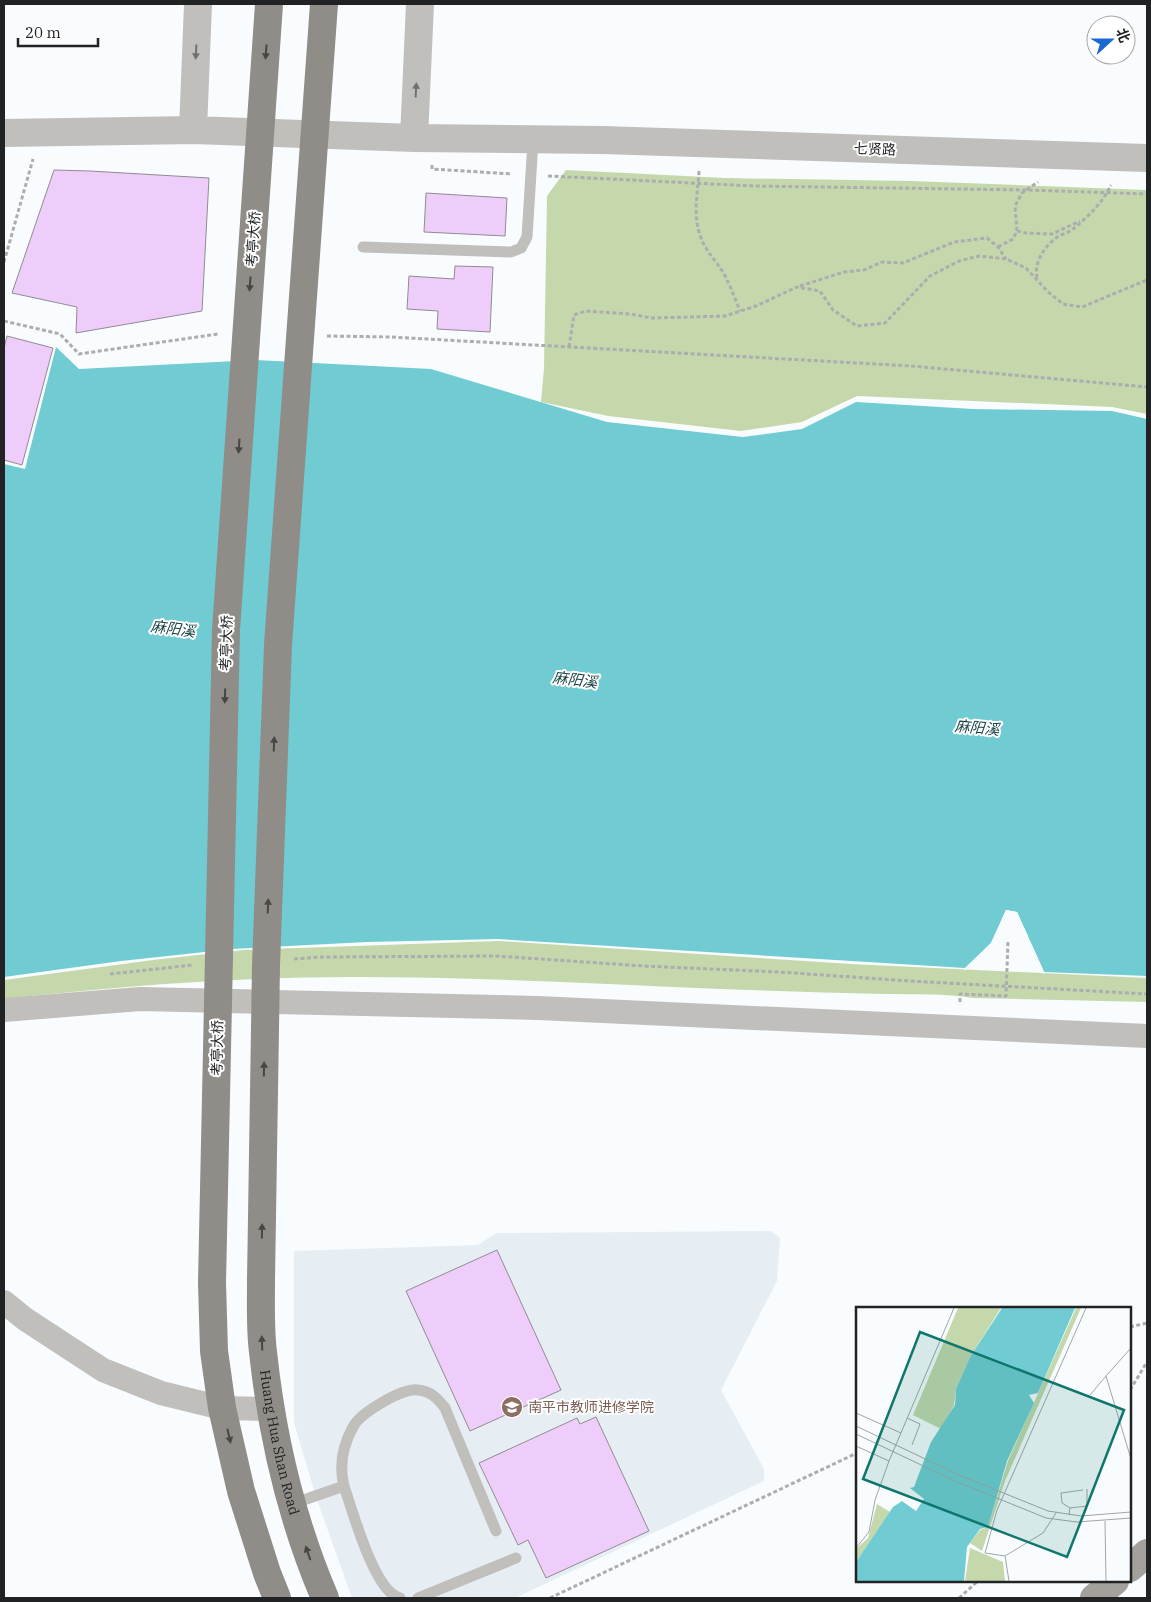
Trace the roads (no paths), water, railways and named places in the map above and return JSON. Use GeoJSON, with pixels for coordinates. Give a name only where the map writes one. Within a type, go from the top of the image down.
{"type":"FeatureCollection","features":[{"type":"Feature","properties":{"kind":"main road","name":"考亭大桥"},"geometry":{"type":"LineString","coordinates":[[222,1408],[214,1352],[212,1283],[226,630],[269,4]]}},
{"type":"Feature","properties":{"kind":"main road","name":"Huang Hua Shan Road"},"geometry":{"type":"LineString","coordinates":[[324,4],[278,645],[266,965],[261,1280],[262,1350],[270,1409],[292,1504],[325,1598]]}},
{"type":"Feature","properties":{"kind":"main road"},"geometry":{"type":"LineString","coordinates":[[222,1408],[241,1491],[277,1598]]}},
{"type":"Feature","properties":{"kind":"main road"},"geometry":{"type":"LineString","coordinates":[[1131,1567],[1147,1553]]}},
{"type":"Feature","properties":{"kind":"main road"},"geometry":{"type":"LineString","coordinates":[[1094,1598],[1114,1582]]}},
{"type":"Feature","properties":{"kind":"street"},"geometry":{"type":"LineString","coordinates":[[193,130],[198,4]]}},
{"type":"Feature","properties":{"kind":"street"},"geometry":{"type":"LineString","coordinates":[[414,138],[420,4]]}},
{"type":"Feature","properties":{"kind":"street","name":"七贤路"},"geometry":{"type":"LineString","coordinates":[[4,133],[193,130],[414,138],[602,140],[1136,158]]}},
{"type":"Feature","properties":{"kind":"street"},"geometry":{"type":"LineString","coordinates":[[4,1010],[140,998],[538,1008],[1147,1036]]}},
{"type":"Feature","properties":{"kind":"street"},"geometry":{"type":"LineString","coordinates":[[4,1302],[25,1319],[103,1370],[161,1393],[222,1408],[270,1409]]}},
{"type":"Feature","properties":{"kind":"lane"},"geometry":{"type":"LineString","coordinates":[[363,247],[511,252],[522,248],[527,236],[533,140]]}},
{"type":"Feature","properties":{"kind":"lane"},"geometry":{"type":"LineString","coordinates":[[400,1598],[391,1593],[375,1569],[361,1536],[341,1473],[342,1459],[354,1425],[373,1408],[405,1392],[418,1390],[435,1395],[445,1408],[496,1530]]}},
{"type":"Feature","properties":{"kind":"lane"},"geometry":{"type":"LineString","coordinates":[[292,1504],[344,1486]]}},
{"type":"Feature","properties":{"kind":"lane"},"geometry":{"type":"LineString","coordinates":[[418,1598],[516,1558]]}},
{"type":"Feature","properties":{"kind":"water","name":"麻阳溪"},"geometry":{"type":"Polygon","coordinates":[[[56,347],[79,369],[256,360],[431,369],[607,422],[743,437],[802,429],[856,402],[973,409],[1112,411],[1147,419],[1147,976],[1044,972],[1017,912],[1006,910],[991,943],[965,968],[497,939],[367,942],[232,949],[121,961],[4,977],[4,464],[25,469],[56,347]]]}},
{"type":"Feature","properties":{"kind":"place","name":"南平市教师进修学院"},"geometry":{"type":"Point","coordinates":[512,1407]}}]}
